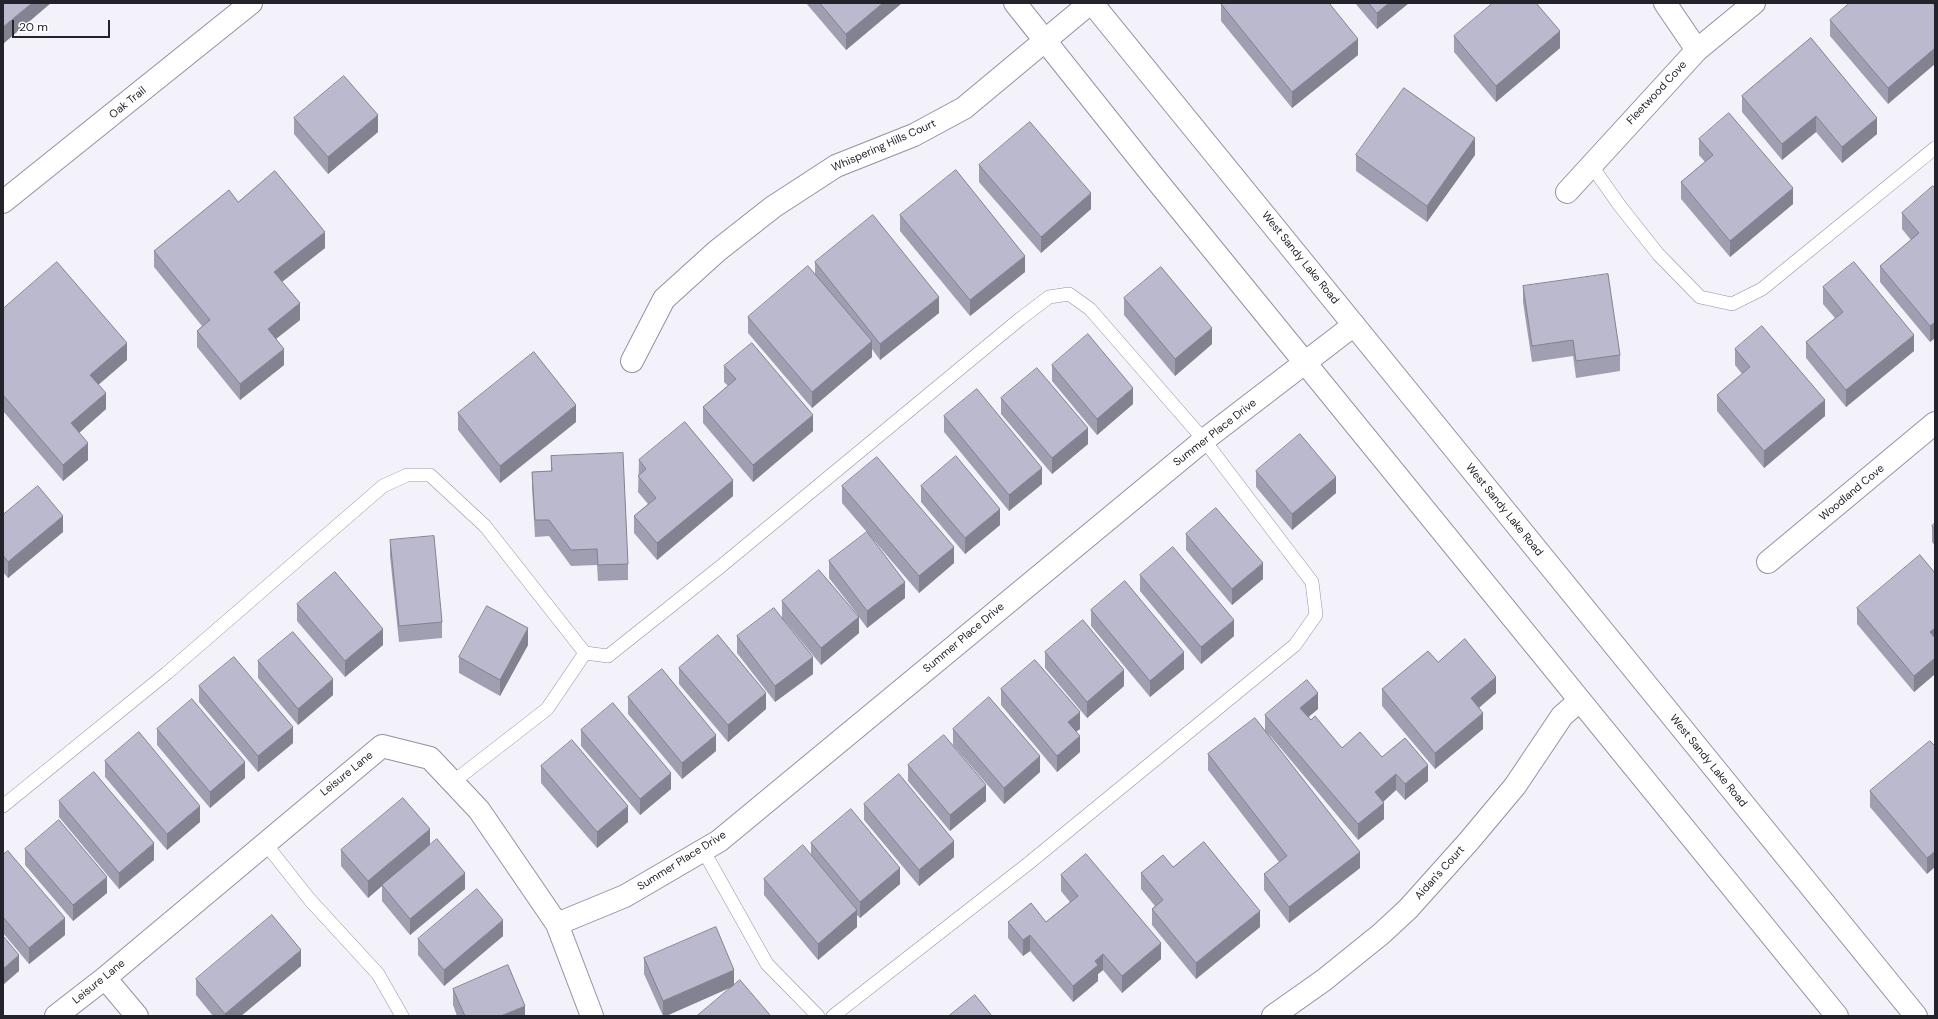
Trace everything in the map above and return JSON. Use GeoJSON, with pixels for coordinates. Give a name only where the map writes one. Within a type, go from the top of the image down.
{"type":"FeatureCollection","features":[{"type":"Feature","properties":{"kind":"street","name":"Oak Trail"},"geometry":{"type":"LineString","coordinates":[[3,202],[251,3]]}},
{"type":"Feature","properties":{"kind":"street"},"geometry":{"type":"LineString","coordinates":[[1015,3],[1153,176],[1306,362],[1579,701],[1837,1016]]}},
{"type":"Feature","properties":{"kind":"street","name":"Whispering Hills Court"},"geometry":{"type":"LineString","coordinates":[[632,361],[664,299],[717,251],[773,207],[836,166],[914,134],[964,108],[1091,3]]}},
{"type":"Feature","properties":{"kind":"street","name":"West Sandy Lake Road"},"geometry":{"type":"LineString","coordinates":[[1091,3],[1916,1016]]}},
{"type":"Feature","properties":{"kind":"street"},"geometry":{"type":"LineString","coordinates":[[1665,3],[1697,50]]}},
{"type":"Feature","properties":{"kind":"street","name":"Fleetwood Cove"},"geometry":{"type":"LineString","coordinates":[[1567,192],[1697,50],[1754,3]]}},
{"type":"Feature","properties":{"kind":"street","name":"Summer Place Drive"},"geometry":{"type":"LineString","coordinates":[[557,924],[625,896],[719,841],[1204,440],[1354,325]]}},
{"type":"Feature","properties":{"kind":"street","name":"Woodland Cove"},"geometry":{"type":"LineString","coordinates":[[1768,562],[1935,423]]}},
{"type":"Feature","properties":{"kind":"street","name":"Aidan's Court"},"geometry":{"type":"LineString","coordinates":[[1273,1016],[1324,980],[1381,934],[1408,909],[1469,841],[1510,792],[1562,716],[1579,701]]}},
{"type":"Feature","properties":{"kind":"street","name":"Leisure Lane"},"geometry":{"type":"LineString","coordinates":[[56,1016],[105,978],[382,746],[430,758],[479,810],[557,924],[592,1016]]}},
{"type":"Feature","properties":{"kind":"street"},"geometry":{"type":"LineString","coordinates":[[105,978],[137,1016]]}},
{"type":"Feature","properties":{"kind":"lane"},"geometry":{"type":"LineString","coordinates":[[1591,165],[1620,206],[1658,254],[1700,297],[1732,304],[1762,289],[1935,148]]}},
{"type":"Feature","properties":{"kind":"lane"},"geometry":{"type":"LineString","coordinates":[[3,806],[167,673],[383,486],[407,475],[430,475],[485,526],[585,652],[608,656],[720,567],[1014,324],[1049,297],[1069,294],[1090,309],[1204,440],[1312,582],[1316,615],[1295,645],[1029,863],[833,1016]]}},
{"type":"Feature","properties":{"kind":"lane"},"geometry":{"type":"LineString","coordinates":[[453,782],[547,709],[585,652]]}},
{"type":"Feature","properties":{"kind":"lane"},"geometry":{"type":"LineString","coordinates":[[265,843],[310,900],[378,974],[402,1016]]}},
{"type":"Feature","properties":{"kind":"lane"},"geometry":{"type":"LineString","coordinates":[[703,850],[767,964],[818,1016]]}},
{"type":"Feature","properties":{"kind":"building"},"geometry":{"type":"Polygon","coordinates":[[[3,3],[32,3],[3,27],[3,3]]]}},
{"type":"Feature","properties":{"kind":"building"},"geometry":{"type":"Polygon","coordinates":[[[820,3],[883,3],[846,34],[820,3]]]}},
{"type":"Feature","properties":{"kind":"building"},"geometry":{"type":"Polygon","coordinates":[[[1329,3],[1358,39],[1292,92],[1221,4],[1329,3]]]}},
{"type":"Feature","properties":{"kind":"building"},"geometry":{"type":"Polygon","coordinates":[[[1369,3],[1389,3],[1377,13],[1369,3]]]}},
{"type":"Feature","properties":{"kind":"building"},"geometry":{"type":"Polygon","coordinates":[[[1493,3],[1536,3],[1560,31],[1496,86],[1454,36],[1493,3]]]}},
{"type":"Feature","properties":{"kind":"building"},"geometry":{"type":"Polygon","coordinates":[[[1850,3],[1933,3],[1935,6],[1935,48],[1888,88],[1830,20],[1850,3]]]}},
{"type":"Feature","properties":{"kind":"building"},"geometry":{"type":"Polygon","coordinates":[[[1811,38],[1877,118],[1842,147],[1816,116],[1782,144],[1742,96],[1811,38]]]}},
{"type":"Feature","properties":{"kind":"building"},"geometry":{"type":"Polygon","coordinates":[[[344,76],[378,115],[328,157],[294,118],[344,76]]]}},
{"type":"Feature","properties":{"kind":"building"},"geometry":{"type":"Polygon","coordinates":[[[1404,88],[1475,138],[1427,206],[1356,155],[1404,88]]]}},
{"type":"Feature","properties":{"kind":"building"},"geometry":{"type":"Polygon","coordinates":[[[1729,113],[1793,188],[1730,241],[1681,182],[1713,155],[1699,139],[1729,113]]]}},
{"type":"Feature","properties":{"kind":"building"},"geometry":{"type":"Polygon","coordinates":[[[1030,122],[1091,193],[1041,237],[979,165],[1030,122]]]}},
{"type":"Feature","properties":{"kind":"building"},"geometry":{"type":"Polygon","coordinates":[[[956,170],[1025,256],[970,300],[900,215],[956,170]]]}},
{"type":"Feature","properties":{"kind":"building"},"geometry":{"type":"Polygon","coordinates":[[[275,171],[325,232],[274,272],[300,303],[268,329],[284,349],[240,384],[197,331],[210,320],[154,251],[229,190],[238,202],[275,171]]]}},
{"type":"Feature","properties":{"kind":"building"},"geometry":{"type":"Polygon","coordinates":[[[1933,186],[1935,188],[1935,322],[1930,326],[1880,266],[1919,233],[1902,213],[1933,186]]]}},
{"type":"Feature","properties":{"kind":"building"},"geometry":{"type":"Polygon","coordinates":[[[873,215],[939,297],[880,344],[815,262],[873,215]]]}},
{"type":"Feature","properties":{"kind":"building"},"geometry":{"type":"Polygon","coordinates":[[[57,262],[127,343],[90,375],[106,393],[71,423],[88,443],[63,465],[3,395],[3,309],[57,262]]]}},
{"type":"Feature","properties":{"kind":"building"},"geometry":{"type":"Polygon","coordinates":[[[1854,262],[1914,335],[1846,390],[1806,342],[1843,312],[1823,287],[1854,262]]]}},
{"type":"Feature","properties":{"kind":"building"},"geometry":{"type":"Polygon","coordinates":[[[808,266],[872,341],[812,392],[748,317],[808,266]]]}},
{"type":"Feature","properties":{"kind":"building"},"geometry":{"type":"Polygon","coordinates":[[[1161,267],[1212,328],[1175,359],[1124,298],[1161,267]]]}},
{"type":"Feature","properties":{"kind":"building"},"geometry":{"type":"Polygon","coordinates":[[[1608,274],[1620,355],[1576,361],[1573,340],[1532,346],[1523,286],[1608,274]]]}},
{"type":"Feature","properties":{"kind":"building"},"geometry":{"type":"Polygon","coordinates":[[[1762,326],[1825,400],[1764,451],[1717,395],[1750,367],[1735,349],[1762,326]]]}},
{"type":"Feature","properties":{"kind":"building"},"geometry":{"type":"Polygon","coordinates":[[[1088,334],[1133,388],[1097,419],[1052,365],[1088,334]]]}},
{"type":"Feature","properties":{"kind":"building"},"geometry":{"type":"Polygon","coordinates":[[[752,343],[813,415],[753,465],[703,407],[736,379],[724,366],[752,343]]]}},
{"type":"Feature","properties":{"kind":"building"},"geometry":{"type":"Polygon","coordinates":[[[534,352],[576,405],[500,466],[458,413],[534,352]]]}},
{"type":"Feature","properties":{"kind":"building"},"geometry":{"type":"Polygon","coordinates":[[[1037,368],[1088,428],[1052,458],[1001,398],[1037,368]]]}},
{"type":"Feature","properties":{"kind":"building"},"geometry":{"type":"Polygon","coordinates":[[[977,389],[1042,468],[1009,495],[944,416],[977,389]]]}},
{"type":"Feature","properties":{"kind":"building"},"geometry":{"type":"Polygon","coordinates":[[[685,422],[733,480],[657,543],[634,516],[656,498],[638,476],[646,469],[639,460],[685,422]]]}},
{"type":"Feature","properties":{"kind":"building"},"geometry":{"type":"Polygon","coordinates":[[[1300,434],[1336,477],[1292,514],[1256,471],[1300,434]]]}},
{"type":"Feature","properties":{"kind":"building"},"geometry":{"type":"Polygon","coordinates":[[[623,453],[628,564],[598,565],[597,549],[571,550],[549,520],[535,520],[532,472],[552,471],[551,456],[623,453]]]}},
{"type":"Feature","properties":{"kind":"building"},"geometry":{"type":"Polygon","coordinates":[[[956,456],[1000,509],[965,538],[921,486],[956,456]]]}},
{"type":"Feature","properties":{"kind":"building"},"geometry":{"type":"Polygon","coordinates":[[[877,457],[954,547],[919,576],[842,486],[877,457]]]}},
{"type":"Feature","properties":{"kind":"building"},"geometry":{"type":"Polygon","coordinates":[[[38,486],[63,516],[8,562],[3,555],[3,515],[38,486]]]}},
{"type":"Feature","properties":{"kind":"building"},"geometry":{"type":"Polygon","coordinates":[[[1216,508],[1263,563],[1232,589],[1186,534],[1216,508]]]}},
{"type":"Feature","properties":{"kind":"building"},"geometry":{"type":"Polygon","coordinates":[[[1935,523],[1935,530],[1932,526],[1935,523]]]}},
{"type":"Feature","properties":{"kind":"building"},"geometry":{"type":"Polygon","coordinates":[[[867,532],[905,582],[867,611],[829,561],[867,532]]]}},
{"type":"Feature","properties":{"kind":"building"},"geometry":{"type":"Polygon","coordinates":[[[434,536],[442,622],[399,626],[390,540],[434,536]]]}},
{"type":"Feature","properties":{"kind":"building"},"geometry":{"type":"Polygon","coordinates":[[[1173,547],[1234,620],[1201,647],[1140,575],[1173,547]]]}},
{"type":"Feature","properties":{"kind":"building"},"geometry":{"type":"Polygon","coordinates":[[[1920,555],[1935,573],[1935,628],[1930,632],[1935,638],[1935,658],[1914,676],[1857,608],[1920,555]]]}},
{"type":"Feature","properties":{"kind":"building"},"geometry":{"type":"Polygon","coordinates":[[[819,570],[859,617],[821,648],[782,601],[819,570]]]}},
{"type":"Feature","properties":{"kind":"building"},"geometry":{"type":"Polygon","coordinates":[[[335,572],[383,629],[345,661],[297,604],[335,572]]]}},
{"type":"Feature","properties":{"kind":"building"},"geometry":{"type":"Polygon","coordinates":[[[1125,581],[1184,652],[1150,681],[1091,610],[1125,581]]]}},
{"type":"Feature","properties":{"kind":"building"},"geometry":{"type":"Polygon","coordinates":[[[487,606],[528,628],[500,680],[459,657],[487,606]]]}},
{"type":"Feature","properties":{"kind":"building"},"geometry":{"type":"Polygon","coordinates":[[[774,608],[813,657],[775,686],[737,636],[774,608]]]}},
{"type":"Feature","properties":{"kind":"building"},"geometry":{"type":"Polygon","coordinates":[[[1083,620],[1124,670],[1087,702],[1045,652],[1083,620]]]}},
{"type":"Feature","properties":{"kind":"building"},"geometry":{"type":"Polygon","coordinates":[[[293,632],[333,679],[298,709],[258,661],[293,632]]]}},
{"type":"Feature","properties":{"kind":"building"},"geometry":{"type":"Polygon","coordinates":[[[718,635],[766,693],[728,725],[679,668],[718,635]]]}},
{"type":"Feature","properties":{"kind":"building"},"geometry":{"type":"Polygon","coordinates":[[[1465,639],[1496,677],[1471,698],[1483,713],[1435,753],[1382,689],[1428,651],[1438,662],[1465,639]]]}},
{"type":"Feature","properties":{"kind":"building"},"geometry":{"type":"Polygon","coordinates":[[[234,657],[293,727],[258,756],[199,686],[234,657]]]}},
{"type":"Feature","properties":{"kind":"building"},"geometry":{"type":"Polygon","coordinates":[[[1035,660],[1080,712],[1068,722],[1080,736],[1057,756],[1001,689],[1035,660]]]}},
{"type":"Feature","properties":{"kind":"building"},"geometry":{"type":"Polygon","coordinates":[[[662,669],[716,735],[682,763],[628,697],[662,669]]]}},
{"type":"Feature","properties":{"kind":"building"},"geometry":{"type":"Polygon","coordinates":[[[1307,680],[1318,693],[1300,708],[1311,720],[1315,716],[1342,748],[1360,732],[1382,757],[1405,738],[1428,765],[1405,784],[1396,774],[1375,792],[1384,803],[1358,824],[1265,715],[1307,680]]]}},
{"type":"Feature","properties":{"kind":"building"},"geometry":{"type":"Polygon","coordinates":[[[989,697],[1040,756],[1004,788],[953,729],[989,697]]]}},
{"type":"Feature","properties":{"kind":"building"},"geometry":{"type":"Polygon","coordinates":[[[192,699],[245,762],[210,792],[157,729],[192,699]]]}},
{"type":"Feature","properties":{"kind":"building"},"geometry":{"type":"Polygon","coordinates":[[[613,703],[671,773],[640,799],[581,730],[613,703]]]}},
{"type":"Feature","properties":{"kind":"building"},"geometry":{"type":"Polygon","coordinates":[[[1255,718],[1360,852],[1289,907],[1264,874],[1287,856],[1208,754],[1255,718]]]}},
{"type":"Feature","properties":{"kind":"building"},"geometry":{"type":"Polygon","coordinates":[[[139,732],[200,806],[167,834],[105,761],[139,732]]]}},
{"type":"Feature","properties":{"kind":"building"},"geometry":{"type":"Polygon","coordinates":[[[944,735],[986,785],[950,815],[908,765],[944,735]]]}},
{"type":"Feature","properties":{"kind":"building"},"geometry":{"type":"Polygon","coordinates":[[[572,740],[628,806],[597,832],[541,766],[572,740]]]}},
{"type":"Feature","properties":{"kind":"building"},"geometry":{"type":"Polygon","coordinates":[[[1930,741],[1935,746],[1935,851],[1927,858],[1870,791],[1930,741]]]}},
{"type":"Feature","properties":{"kind":"building"},"geometry":{"type":"Polygon","coordinates":[[[94,772],[154,843],[119,873],[59,801],[94,772]]]}},
{"type":"Feature","properties":{"kind":"building"},"geometry":{"type":"Polygon","coordinates":[[[899,774],[954,841],[919,870],[864,804],[899,774]]]}},
{"type":"Feature","properties":{"kind":"building"},"geometry":{"type":"Polygon","coordinates":[[[403,798],[430,829],[368,881],[341,850],[403,798]]]}},
{"type":"Feature","properties":{"kind":"building"},"geometry":{"type":"Polygon","coordinates":[[[851,809],[900,868],[860,902],[811,843],[851,809]]]}},
{"type":"Feature","properties":{"kind":"building"},"geometry":{"type":"Polygon","coordinates":[[[59,820],[107,877],[73,905],[25,849],[59,820]]]}},
{"type":"Feature","properties":{"kind":"building"},"geometry":{"type":"Polygon","coordinates":[[[437,839],[465,873],[410,919],[382,885],[437,839]]]}},
{"type":"Feature","properties":{"kind":"building"},"geometry":{"type":"Polygon","coordinates":[[[1204,842],[1260,911],[1196,963],[1152,909],[1163,900],[1141,873],[1163,855],[1173,867],[1204,842]]]}},
{"type":"Feature","properties":{"kind":"building"},"geometry":{"type":"Polygon","coordinates":[[[803,845],[857,910],[818,944],[764,879],[803,845]]]}},
{"type":"Feature","properties":{"kind":"building"},"geometry":{"type":"Polygon","coordinates":[[[8,851],[65,918],[29,948],[3,917],[3,855],[8,851]]]}},
{"type":"Feature","properties":{"kind":"building"},"geometry":{"type":"Polygon","coordinates":[[[1086,854],[1161,943],[1122,976],[1103,954],[1095,961],[1098,965],[1073,986],[1030,935],[1023,940],[1008,922],[1031,903],[1046,922],[1078,896],[1061,875],[1086,854]]]}},
{"type":"Feature","properties":{"kind":"building"},"geometry":{"type":"Polygon","coordinates":[[[477,889],[503,920],[444,970],[418,939],[477,889]]]}},
{"type":"Feature","properties":{"kind":"building"},"geometry":{"type":"Polygon","coordinates":[[[272,915],[301,950],[225,1014],[196,979],[272,915]]]}},
{"type":"Feature","properties":{"kind":"building"},"geometry":{"type":"Polygon","coordinates":[[[716,927],[734,970],[663,1001],[644,958],[716,927]]]}},
{"type":"Feature","properties":{"kind":"building"},"geometry":{"type":"Polygon","coordinates":[[[3,936],[19,955],[3,969],[3,936]]]}},
{"type":"Feature","properties":{"kind":"building"},"geometry":{"type":"Polygon","coordinates":[[[508,965],[525,1006],[501,1016],[465,1016],[453,989],[508,965]]]}},
{"type":"Feature","properties":{"kind":"building"},"geometry":{"type":"Polygon","coordinates":[[[740,980],[770,1015],[769,1016],[697,1016],[740,980]]]}},
{"type":"Feature","properties":{"kind":"building"},"geometry":{"type":"Polygon","coordinates":[[[975,995],[992,1016],[949,1016],[975,995]]]}}]}
